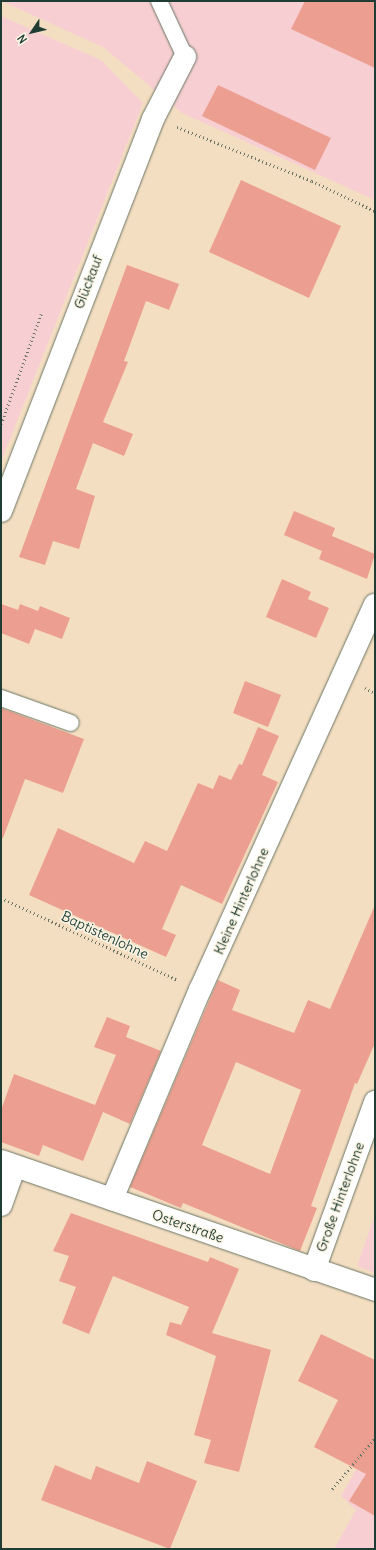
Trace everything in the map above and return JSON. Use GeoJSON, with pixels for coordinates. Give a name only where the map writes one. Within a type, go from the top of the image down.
{"type":"FeatureCollection","features":[{"type":"Feature","properties":{"kind":"street","name":"Glückauf"},"geometry":{"type":"LineString","coordinates":[[1,511],[153,119],[185,57]]}},
{"type":"Feature","properties":{"kind":"street","name":"Kleine Hinterlohne"},"geometry":{"type":"LineString","coordinates":[[112,1199],[200,990],[375,605]]}},
{"type":"Feature","properties":{"kind":"street","name":"Große Hinterlohne"},"geometry":{"type":"LineString","coordinates":[[314,1270],[375,1102]]}},
{"type":"Feature","properties":{"kind":"street","name":"Osterstraße"},"geometry":{"type":"LineString","coordinates":[[8,1164],[375,1290]]}},
{"type":"Feature","properties":{"kind":"street"},"geometry":{"type":"LineString","coordinates":[[1,1204],[8,1164]]}},
{"type":"Feature","properties":{"kind":"lane"},"geometry":{"type":"LineString","coordinates":[[159,1],[185,57]]}},
{"type":"Feature","properties":{"kind":"lane"},"geometry":{"type":"LineString","coordinates":[[1,698],[72,723]]}},
{"type":"Feature","properties":{"kind":"path"},"geometry":{"type":"LineString","coordinates":[[153,119],[305,178],[375,211]]}},
{"type":"Feature","properties":{"kind":"path"},"geometry":{"type":"LineString","coordinates":[[1,424],[41,314]]}},
{"type":"Feature","properties":{"kind":"path","name":"Baptistenlohne"},"geometry":{"type":"LineString","coordinates":[[1,898],[200,990]]}},
{"type":"Feature","properties":{"kind":"path"},"geometry":{"type":"LineString","coordinates":[[332,1489],[375,1438]]}},
{"type":"Feature","properties":{"kind":"shaded area"},"geometry":{"type":"Polygon","coordinates":[[[1,1],[375,1],[375,200],[182,113],[103,47],[1,1]]]}},
{"type":"Feature","properties":{"kind":"shaded area"},"geometry":{"type":"Polygon","coordinates":[[[1,16],[101,60],[143,103],[1,462],[1,16]]]}},
{"type":"Feature","properties":{"kind":"shaded area"},"geometry":{"type":"Polygon","coordinates":[[[375,1215],[375,1273],[357,1266],[375,1215]]]}},
{"type":"Feature","properties":{"kind":"shaded area"},"geometry":{"type":"Polygon","coordinates":[[[375,1436],[375,1549],[334,1549],[356,1510],[341,1496],[375,1436]]]}},
{"type":"Feature","properties":{"kind":"building"},"geometry":{"type":"Polygon","coordinates":[[[305,1],[375,1],[375,68],[291,29],[305,1]]]}},
{"type":"Feature","properties":{"kind":"building"},"geometry":{"type":"Polygon","coordinates":[[[218,85],[331,138],[315,170],[202,116],[218,85]]]}},
{"type":"Feature","properties":{"kind":"building"},"geometry":{"type":"Polygon","coordinates":[[[241,180],[341,226],[309,298],[209,252],[241,180]]]}},
{"type":"Feature","properties":{"kind":"building"},"geometry":{"type":"Polygon","coordinates":[[[127,265],[179,284],[169,310],[146,301],[124,361],[128,362],[103,422],[133,434],[124,456],[93,443],[76,489],[95,496],[79,549],[53,541],[45,565],[19,557],[127,265]]]}},
{"type":"Feature","properties":{"kind":"building"},"geometry":{"type":"Polygon","coordinates":[[[294,511],[335,528],[332,536],[375,554],[367,579],[319,559],[322,551],[284,535],[294,511]]]}},
{"type":"Feature","properties":{"kind":"building"},"geometry":{"type":"Polygon","coordinates":[[[282,579],[311,592],[308,599],[329,608],[316,638],[266,617],[282,579]]]}},
{"type":"Feature","properties":{"kind":"building"},"geometry":{"type":"Polygon","coordinates":[[[1,604],[18,610],[20,604],[38,611],[40,606],[70,618],[62,639],[35,629],[29,644],[1,633],[1,604]]]}},
{"type":"Feature","properties":{"kind":"building"},"geometry":{"type":"Polygon","coordinates":[[[245,681],[281,695],[268,727],[233,713],[245,681]]]}},
{"type":"Feature","properties":{"kind":"building"},"geometry":{"type":"Polygon","coordinates":[[[1,708],[84,739],[63,793],[25,779],[3,838],[1,838],[1,708]]]}},
{"type":"Feature","properties":{"kind":"building"},"geometry":{"type":"Polygon","coordinates":[[[258,727],[279,736],[262,775],[278,782],[222,904],[181,885],[162,929],[176,935],[166,957],[29,895],[58,828],[134,863],[145,841],[167,851],[198,783],[213,789],[219,775],[231,780],[239,764],[242,765],[258,727]]]}},
{"type":"Feature","properties":{"kind":"building"},"geometry":{"type":"Polygon","coordinates":[[[375,905],[375,1043],[357,1084],[355,1083],[311,1206],[317,1208],[300,1251],[183,1203],[181,1208],[130,1187],[218,980],[240,990],[232,1010],[294,1033],[308,1000],[330,1009],[375,905]],[[236,1062],[202,1145],[270,1174],[301,1090],[236,1062]]]}},
{"type":"Feature","properties":{"kind":"building"},"geometry":{"type":"Polygon","coordinates":[[[107,1017],[130,1026],[126,1037],[161,1051],[130,1124],[103,1112],[83,1161],[43,1145],[39,1156],[1,1142],[1,1110],[14,1074],[95,1105],[116,1055],[94,1047],[107,1017]]]}},
{"type":"Feature","properties":{"kind":"building"},"geometry":{"type":"Polygon","coordinates":[[[71,1213],[208,1262],[210,1257],[239,1269],[212,1333],[271,1350],[239,1472],[204,1463],[211,1440],[194,1435],[216,1356],[166,1335],[170,1322],[181,1325],[189,1307],[113,1276],[89,1334],[62,1323],[76,1287],[59,1281],[69,1256],[53,1251],[71,1213]]]}},
{"type":"Feature","properties":{"kind":"building"},"geometry":{"type":"Polygon","coordinates":[[[321,1334],[375,1360],[375,1516],[349,1501],[366,1474],[314,1447],[338,1400],[298,1381],[321,1334]]]}},
{"type":"Feature","properties":{"kind":"building"},"geometry":{"type":"Polygon","coordinates":[[[147,1461],[197,1481],[170,1549],[41,1500],[55,1465],[91,1480],[96,1466],[139,1483],[147,1461]]]}}]}
